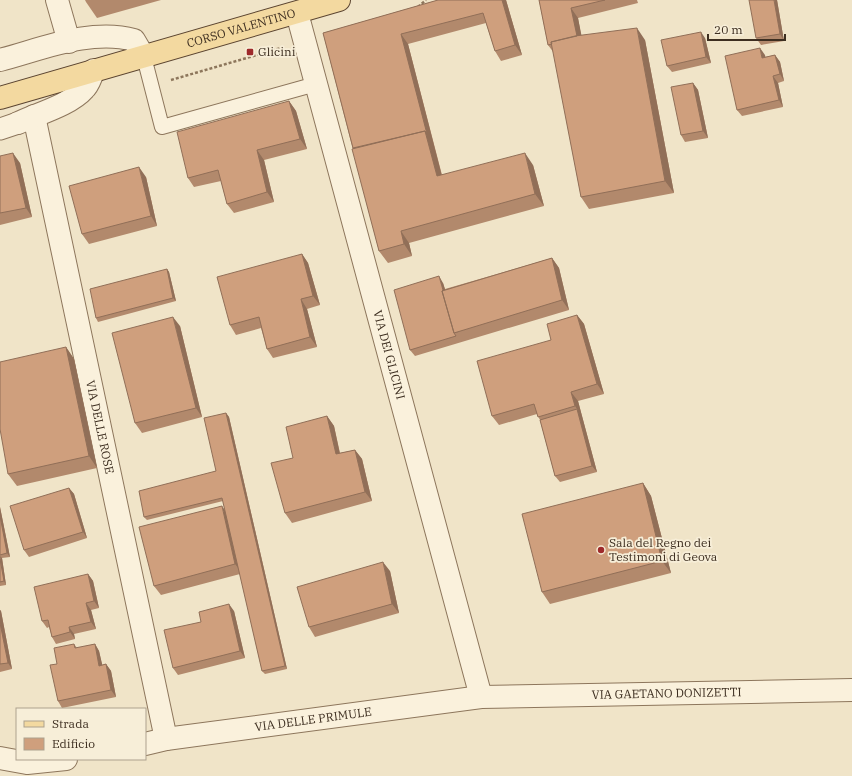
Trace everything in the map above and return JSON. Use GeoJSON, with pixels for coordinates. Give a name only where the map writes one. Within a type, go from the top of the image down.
{"type":"FeatureCollection","features":[{"type":"Feature","properties":{"kind":"main road","name":"CORSO VALENTINO"},"geometry":{"type":"LineString","coordinates":[[0,98],[338,0]]}},
{"type":"Feature","properties":{"kind":"street"},"geometry":{"type":"LineString","coordinates":[[57,0],[68,42]]}},
{"type":"Feature","properties":{"kind":"street","name":"VIA DEI GLICINI"},"geometry":{"type":"LineString","coordinates":[[297,13],[481,697]]}},
{"type":"Feature","properties":{"kind":"street"},"geometry":{"type":"LineString","coordinates":[[0,60],[68,42],[106,35],[134,40],[144,56]]}},
{"type":"Feature","properties":{"kind":"street"},"geometry":{"type":"LineString","coordinates":[[17,122],[80,93],[85,88],[94,70]]}},
{"type":"Feature","properties":{"kind":"street","name":"VIA DELLE ROSE"},"geometry":{"type":"LineString","coordinates":[[17,122],[166,739]]}},
{"type":"Feature","properties":{"kind":"street","name":"VIA GAETANO DONIZETTI"},"geometry":{"type":"LineString","coordinates":[[481,697],[852,690]]}},
{"type":"Feature","properties":{"kind":"street","name":"VIA DELLE PRIMULE"},"geometry":{"type":"LineString","coordinates":[[146,744],[166,739],[481,697]]}},
{"type":"Feature","properties":{"kind":"street"},"geometry":{"type":"LineString","coordinates":[[0,758],[27,763],[56,760]]}},
{"type":"Feature","properties":{"kind":"lane"},"geometry":{"type":"LineString","coordinates":[[144,56],[162,127],[316,84]]}},
{"type":"Feature","properties":{"kind":"path"},"geometry":{"type":"LineString","coordinates":[[413,10],[426,0]]}},
{"type":"Feature","properties":{"kind":"path"},"geometry":{"type":"LineString","coordinates":[[151,84],[305,42]]}},
{"type":"Feature","properties":{"kind":"building"},"geometry":{"type":"Polygon","coordinates":[[[438,0],[502,0],[515,45],[495,51],[483,13],[401,34],[427,134],[425,131],[353,148],[323,33],[438,0]]]}},
{"type":"Feature","properties":{"kind":"building"},"geometry":{"type":"Polygon","coordinates":[[[539,0],[605,0],[571,8],[577,36],[551,42],[552,44],[548,45],[539,0]]]}},
{"type":"Feature","properties":{"kind":"building"},"geometry":{"type":"Polygon","coordinates":[[[749,0],[774,0],[780,34],[756,38],[749,0]]]}},
{"type":"Feature","properties":{"kind":"building"},"geometry":{"type":"Polygon","coordinates":[[[637,28],[665,181],[581,197],[551,42],[575,36],[637,28]]]}},
{"type":"Feature","properties":{"kind":"building"},"geometry":{"type":"Polygon","coordinates":[[[701,32],[706,57],[667,66],[661,40],[701,32]]]}},
{"type":"Feature","properties":{"kind":"building"},"geometry":{"type":"Polygon","coordinates":[[[760,48],[762,58],[775,55],[780,74],[773,76],[779,100],[737,110],[725,56],[760,48]]]}},
{"type":"Feature","properties":{"kind":"building"},"geometry":{"type":"Polygon","coordinates":[[[693,83],[703,131],[681,135],[671,87],[693,83]]]}},
{"type":"Feature","properties":{"kind":"building"},"geometry":{"type":"Polygon","coordinates":[[[289,101],[300,139],[257,150],[267,192],[227,204],[218,170],[188,178],[177,132],[289,101]]]}},
{"type":"Feature","properties":{"kind":"building"},"geometry":{"type":"Polygon","coordinates":[[[425,131],[437,176],[525,153],[535,194],[401,231],[404,244],[379,251],[352,149],[425,131]]]}},
{"type":"Feature","properties":{"kind":"building"},"geometry":{"type":"Polygon","coordinates":[[[13,153],[26,208],[0,213],[0,156],[13,153]]]}},
{"type":"Feature","properties":{"kind":"building"},"geometry":{"type":"Polygon","coordinates":[[[139,167],[151,216],[82,234],[69,186],[139,167]]]}},
{"type":"Feature","properties":{"kind":"building"},"geometry":{"type":"Polygon","coordinates":[[[302,254],[313,296],[301,299],[310,337],[267,349],[259,317],[230,325],[217,277],[302,254]]]}},
{"type":"Feature","properties":{"kind":"building"},"geometry":{"type":"Polygon","coordinates":[[[552,258],[562,300],[454,333],[442,291],[552,258]]]}},
{"type":"Feature","properties":{"kind":"building"},"geometry":{"type":"Polygon","coordinates":[[[167,269],[173,298],[96,318],[90,289],[167,269]]]}},
{"type":"Feature","properties":{"kind":"building"},"geometry":{"type":"Polygon","coordinates":[[[439,276],[442,291],[456,336],[410,350],[394,290],[439,276]]]}},
{"type":"Feature","properties":{"kind":"building"},"geometry":{"type":"Polygon","coordinates":[[[577,315],[597,384],[571,392],[575,406],[538,417],[534,404],[492,416],[477,361],[551,340],[547,324],[577,315]]]}},
{"type":"Feature","properties":{"kind":"building"},"geometry":{"type":"Polygon","coordinates":[[[173,317],[196,408],[135,423],[112,333],[173,317]]]}},
{"type":"Feature","properties":{"kind":"building"},"geometry":{"type":"Polygon","coordinates":[[[66,347],[89,456],[8,474],[0,429],[0,362],[66,347]]]}},
{"type":"Feature","properties":{"kind":"building"},"geometry":{"type":"Polygon","coordinates":[[[577,409],[592,466],[555,476],[540,420],[577,409]]]}},
{"type":"Feature","properties":{"kind":"building"},"geometry":{"type":"Polygon","coordinates":[[[226,413],[285,666],[262,671],[222,498],[144,517],[139,491],[216,471],[204,418],[226,413]]]}},
{"type":"Feature","properties":{"kind":"building"},"geometry":{"type":"Polygon","coordinates":[[[327,416],[336,454],[355,450],[365,492],[285,513],[271,463],[293,458],[286,427],[327,416]]]}},
{"type":"Feature","properties":{"kind":"building","name":"Sala del Regno dei Testimoni di Geova"},"geometry":{"type":"Polygon","coordinates":[[[643,483],[662,561],[542,592],[522,514],[643,483]]]}},
{"type":"Feature","properties":{"kind":"building"},"geometry":{"type":"Polygon","coordinates":[[[69,488],[83,532],[24,550],[10,506],[69,488]]]}},
{"type":"Feature","properties":{"kind":"building"},"geometry":{"type":"Polygon","coordinates":[[[222,506],[235,564],[154,586],[139,527],[222,506]]]}},
{"type":"Feature","properties":{"kind":"building"},"geometry":{"type":"Polygon","coordinates":[[[0,516],[7,553],[0,555],[0,516]]]}},
{"type":"Feature","properties":{"kind":"building"},"geometry":{"type":"Polygon","coordinates":[[[0,559],[4,581],[0,582],[0,559]]]}},
{"type":"Feature","properties":{"kind":"building"},"geometry":{"type":"Polygon","coordinates":[[[383,562],[392,604],[309,627],[297,587],[383,562]]]}},
{"type":"Feature","properties":{"kind":"building"},"geometry":{"type":"Polygon","coordinates":[[[88,574],[94,601],[86,603],[91,622],[69,627],[70,632],[52,637],[48,620],[42,621],[34,587],[88,574]]]}},
{"type":"Feature","properties":{"kind":"building"},"geometry":{"type":"Polygon","coordinates":[[[229,604],[240,651],[173,668],[164,630],[201,622],[199,612],[229,604]]]}},
{"type":"Feature","properties":{"kind":"building"},"geometry":{"type":"Polygon","coordinates":[[[0,623],[8,663],[0,664],[0,623]]]}},
{"type":"Feature","properties":{"kind":"building"},"geometry":{"type":"Polygon","coordinates":[[[74,644],[75,648],[95,644],[99,666],[106,664],[111,690],[58,701],[50,665],[57,664],[54,648],[74,644]]]}},
{"type":"Feature","properties":{"kind":"place","name":"Glicini"},"geometry":{"type":"Point","coordinates":[250,52]}},
{"type":"Feature","properties":{"kind":"place","name":"Sala del Regno dei Testimoni di Geova"},"geometry":{"type":"Point","coordinates":[601,550]}}]}
